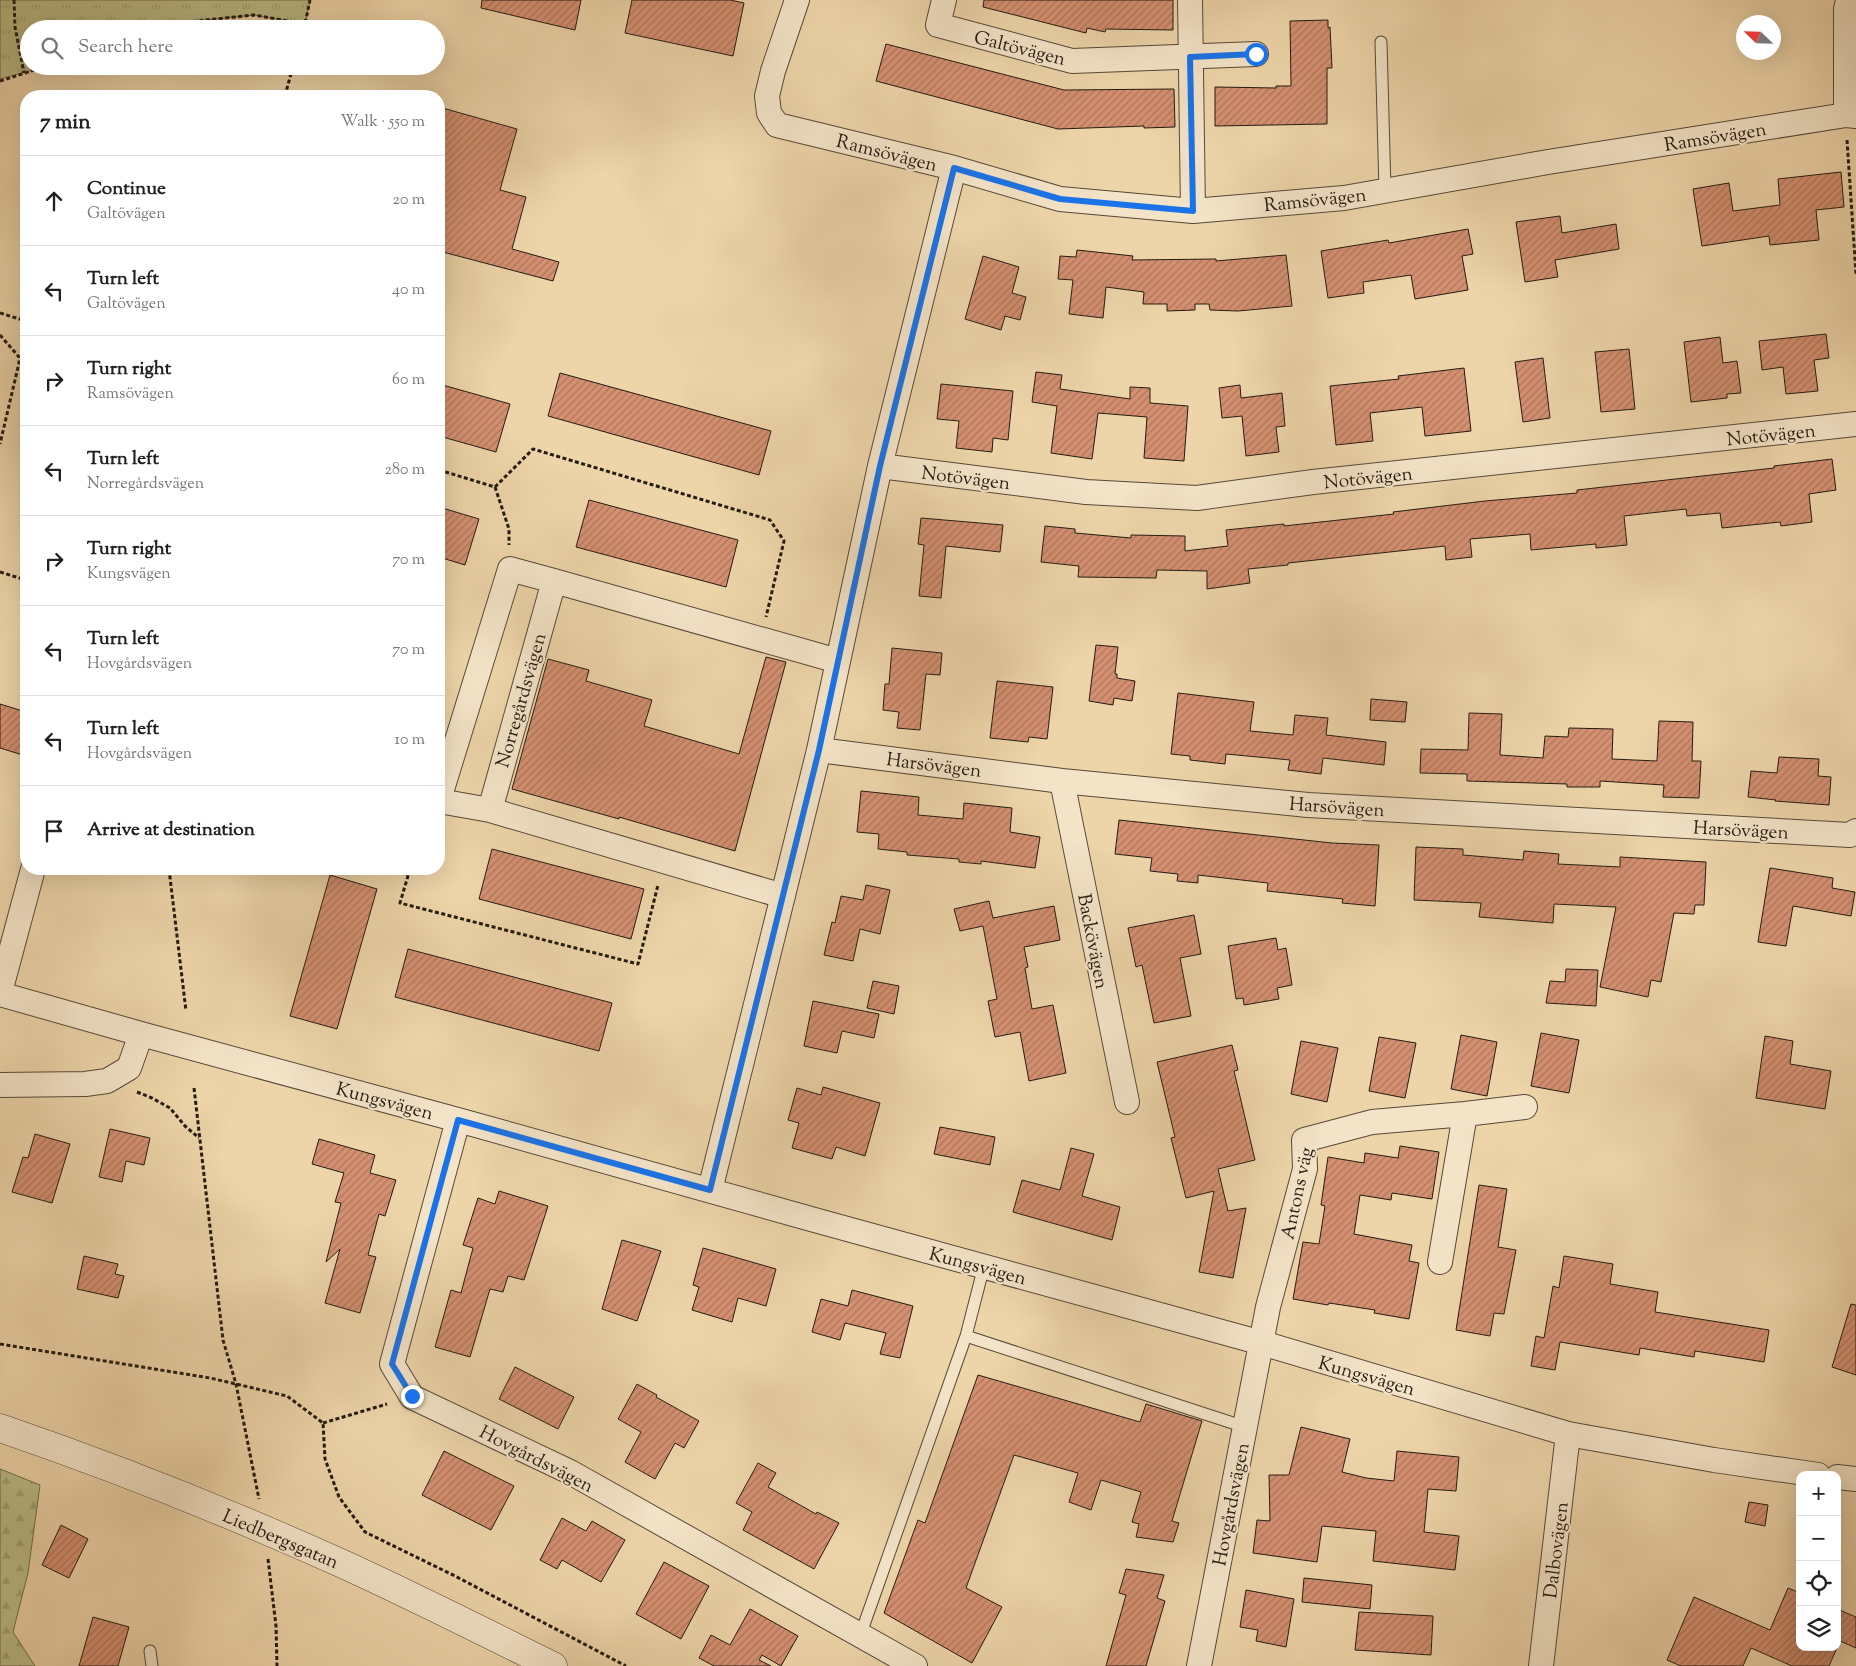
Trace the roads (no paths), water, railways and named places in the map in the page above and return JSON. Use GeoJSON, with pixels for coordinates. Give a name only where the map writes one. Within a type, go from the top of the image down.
{"type":"FeatureCollection","features":[{"type":"Feature","properties":{"kind":"street","name":"Ramsövägen"},"geometry":{"type":"LineString","coordinates":[[797,0],[773,71],[767,96],[769,113],[777,125],[954,168],[1060,199],[1193,211],[1344,198],[1548,162],[1851,116]]}},
{"type":"Feature","properties":{"kind":"street","name":"Galtövägen"},"geometry":{"type":"LineString","coordinates":[[944,0],[938,25],[1072,60],[1256,54]]}},
{"type":"Feature","properties":{"kind":"street"},"geometry":{"type":"LineString","coordinates":[[1190,0],[1193,211]]}},
{"type":"Feature","properties":{"kind":"street"},"geometry":{"type":"LineString","coordinates":[[1848,0],[1846,8],[1851,116]]}},
{"type":"Feature","properties":{"kind":"street"},"geometry":{"type":"LineString","coordinates":[[710,1190],[819,750],[880,466],[954,168]]}},
{"type":"Feature","properties":{"kind":"street","name":"Notövägen"},"geometry":{"type":"LineString","coordinates":[[880,466],[1086,492],[1197,498],[1323,481],[1856,424]]}},
{"type":"Feature","properties":{"kind":"street"},"geometry":{"type":"LineString","coordinates":[[445,780],[510,569],[838,661]]}},
{"type":"Feature","properties":{"kind":"street","name":"Norregårdsvägen"},"geometry":{"type":"LineString","coordinates":[[490,810],[554,581]]}},
{"type":"Feature","properties":{"kind":"street","name":"Harsövägen"},"geometry":{"type":"LineString","coordinates":[[819,750],[1062,781],[1308,805],[1850,835],[1856,831]]}},
{"type":"Feature","properties":{"kind":"street","name":"Backövägen"},"geometry":{"type":"LineString","coordinates":[[1062,781],[1127,1102]]}},
{"type":"Feature","properties":{"kind":"street"},"geometry":{"type":"LineString","coordinates":[[445,801],[490,810],[783,896]]}},
{"type":"Feature","properties":{"kind":"street"},"geometry":{"type":"LineString","coordinates":[[0,993],[31,875]]}},
{"type":"Feature","properties":{"kind":"street","name":"Kungsvägen"},"geometry":{"type":"LineString","coordinates":[[0,993],[141,1034],[1262,1343],[1568,1434],[1714,1460],[1796,1472]]}},
{"type":"Feature","properties":{"kind":"street"},"geometry":{"type":"LineString","coordinates":[[0,1085],[85,1084],[107,1081],[130,1068],[141,1034]]}},
{"type":"Feature","properties":{"kind":"street","name":"Antons väg"},"geometry":{"type":"LineString","coordinates":[[1262,1343],[1268,1306],[1305,1169],[1304,1140],[1372,1122],[1525,1107]]}},
{"type":"Feature","properties":{"kind":"street"},"geometry":{"type":"LineString","coordinates":[[1440,1262],[1465,1114]]}},
{"type":"Feature","properties":{"kind":"street","name":"Hovgårdsvägen"},"geometry":{"type":"LineString","coordinates":[[458,1120],[392,1364],[412,1396],[570,1472],[915,1666]]}},
{"type":"Feature","properties":{"kind":"street","name":"Hovgårdsvägen"},"geometry":{"type":"LineString","coordinates":[[1199,1666],[1262,1343]]}},
{"type":"Feature","properties":{"kind":"street","name":"Liedbergsgatan"},"geometry":{"type":"LineString","coordinates":[[0,1428],[153,1483],[277,1535],[553,1666]]}},
{"type":"Feature","properties":{"kind":"street","name":"Dalbovägen"},"geometry":{"type":"LineString","coordinates":[[1541,1666],[1568,1434]]}},
{"type":"Feature","properties":{"kind":"street"},"geometry":{"type":"LineString","coordinates":[[1841,1477],[1856,1479]]}},
{"type":"Feature","properties":{"kind":"lane"},"geometry":{"type":"LineString","coordinates":[[1381,42],[1386,191]]}},
{"type":"Feature","properties":{"kind":"lane"},"geometry":{"type":"LineString","coordinates":[[860,1636],[966,1336],[984,1266]]}},
{"type":"Feature","properties":{"kind":"lane"},"geometry":{"type":"LineString","coordinates":[[966,1336],[1245,1427]]}},
{"type":"Feature","properties":{"kind":"lane"},"geometry":{"type":"LineString","coordinates":[[150,1651],[152,1666]]}}]}
